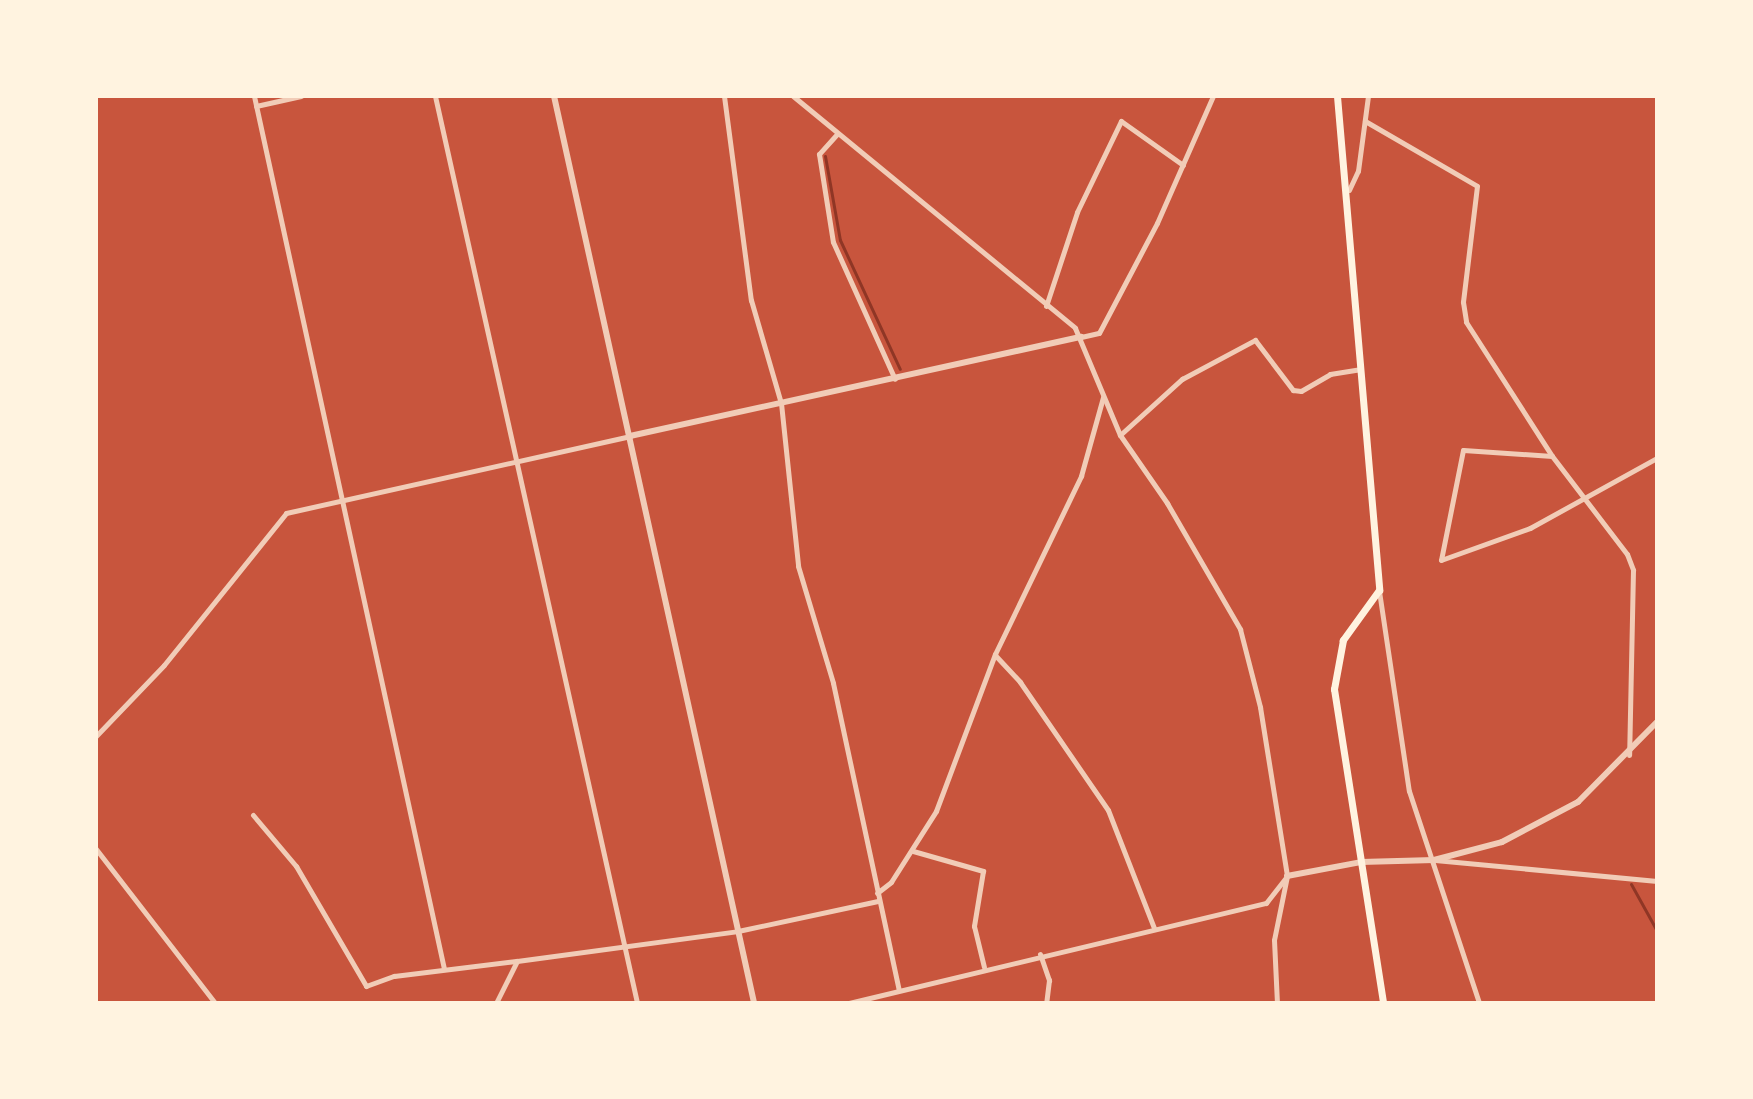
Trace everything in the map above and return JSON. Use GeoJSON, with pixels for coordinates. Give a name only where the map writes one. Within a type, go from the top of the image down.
{"type":"FeatureCollection","features":[{"type":"Feature","properties":{"kind":"main road"},"geometry":{"type":"LineString","coordinates":[[1337,96],[1349,190],[1379,590],[1343,640],[1335,662],[1336,714],[1383,1003]]}},
{"type":"Feature","properties":{"kind":"street"},"geometry":{"type":"LineString","coordinates":[[254,96],[444,969]]}},
{"type":"Feature","properties":{"kind":"street"},"geometry":{"type":"LineString","coordinates":[[256,106],[301,96]]}},
{"type":"Feature","properties":{"kind":"street"},"geometry":{"type":"LineString","coordinates":[[435,96],[637,1003]]}},
{"type":"Feature","properties":{"kind":"street"},"geometry":{"type":"LineString","coordinates":[[554,96],[754,1003]]}},
{"type":"Feature","properties":{"kind":"street"},"geometry":{"type":"LineString","coordinates":[[724,96],[751,300],[781,403],[798,566],[833,683],[899,990]]}},
{"type":"Feature","properties":{"kind":"street"},"geometry":{"type":"LineString","coordinates":[[793,96],[1081,337],[1120,435],[1167,503],[1247,647],[1287,876],[1274,940],[1277,1003]]}},
{"type":"Feature","properties":{"kind":"street"},"geometry":{"type":"LineString","coordinates":[[96,736],[164,665],[286,513],[1099,333],[1183,165],[1213,96]]}},
{"type":"Feature","properties":{"kind":"street"},"geometry":{"type":"LineString","coordinates":[[1349,190],[1358,171],[1368,96]]}},
{"type":"Feature","properties":{"kind":"street"},"geometry":{"type":"LineString","coordinates":[[1046,306],[1077,212],[1121,121],[1183,165]]}},
{"type":"Feature","properties":{"kind":"street"},"geometry":{"type":"LineString","coordinates":[[1365,121],[1477,186],[1463,302],[1466,322],[1552,456],[1627,554],[1633,570],[1629,755]]}},
{"type":"Feature","properties":{"kind":"street"},"geometry":{"type":"LineString","coordinates":[[837,134],[819,154],[833,242],[895,379]]}},
{"type":"Feature","properties":{"kind":"street"},"geometry":{"type":"LineString","coordinates":[[1120,435],[1182,379],[1255,340],[1293,390],[1301,391],[1330,374],[1362,368]]}},
{"type":"Feature","properties":{"kind":"street"},"geometry":{"type":"LineString","coordinates":[[877,893],[913,851],[936,811],[995,654],[1081,476],[1104,396]]}},
{"type":"Feature","properties":{"kind":"street"},"geometry":{"type":"LineString","coordinates":[[1552,456],[1463,450],[1441,560],[1587,500],[1657,458]]}},
{"type":"Feature","properties":{"kind":"street"},"geometry":{"type":"LineString","coordinates":[[1379,590],[1400,751],[1479,1003]]}},
{"type":"Feature","properties":{"kind":"street"},"geometry":{"type":"LineString","coordinates":[[995,654],[1020,682],[1108,810],[1154,928]]}},
{"type":"Feature","properties":{"kind":"street"},"geometry":{"type":"LineString","coordinates":[[1434,860],[1502,842],[1545,823],[1578,802],[1629,755],[1657,722]]}},
{"type":"Feature","properties":{"kind":"street"},"geometry":{"type":"LineString","coordinates":[[253,815],[296,866],[366,986],[444,969],[738,931],[878,901]]}},
{"type":"Feature","properties":{"kind":"street"},"geometry":{"type":"LineString","coordinates":[[96,849],[215,1003]]}},
{"type":"Feature","properties":{"kind":"street"},"geometry":{"type":"LineString","coordinates":[[913,851],[983,871],[974,926],[984,968]]}},
{"type":"Feature","properties":{"kind":"street"},"geometry":{"type":"LineString","coordinates":[[850,1003],[1040,954],[1266,903],[1287,876],[1361,862],[1434,860],[1657,881]]}},
{"type":"Feature","properties":{"kind":"street"},"geometry":{"type":"LineString","coordinates":[[1040,954],[1049,980],[1046,1003]]}},
{"type":"Feature","properties":{"kind":"street"},"geometry":{"type":"LineString","coordinates":[[496,1003],[517,961]]}},
{"type":"Feature","properties":{"kind":"waterway"},"geometry":{"type":"LineString","coordinates":[[825,156],[840,240],[900,369]]}},
{"type":"Feature","properties":{"kind":"waterway"},"geometry":{"type":"LineString","coordinates":[[1631,884],[1657,931]]}}]}
